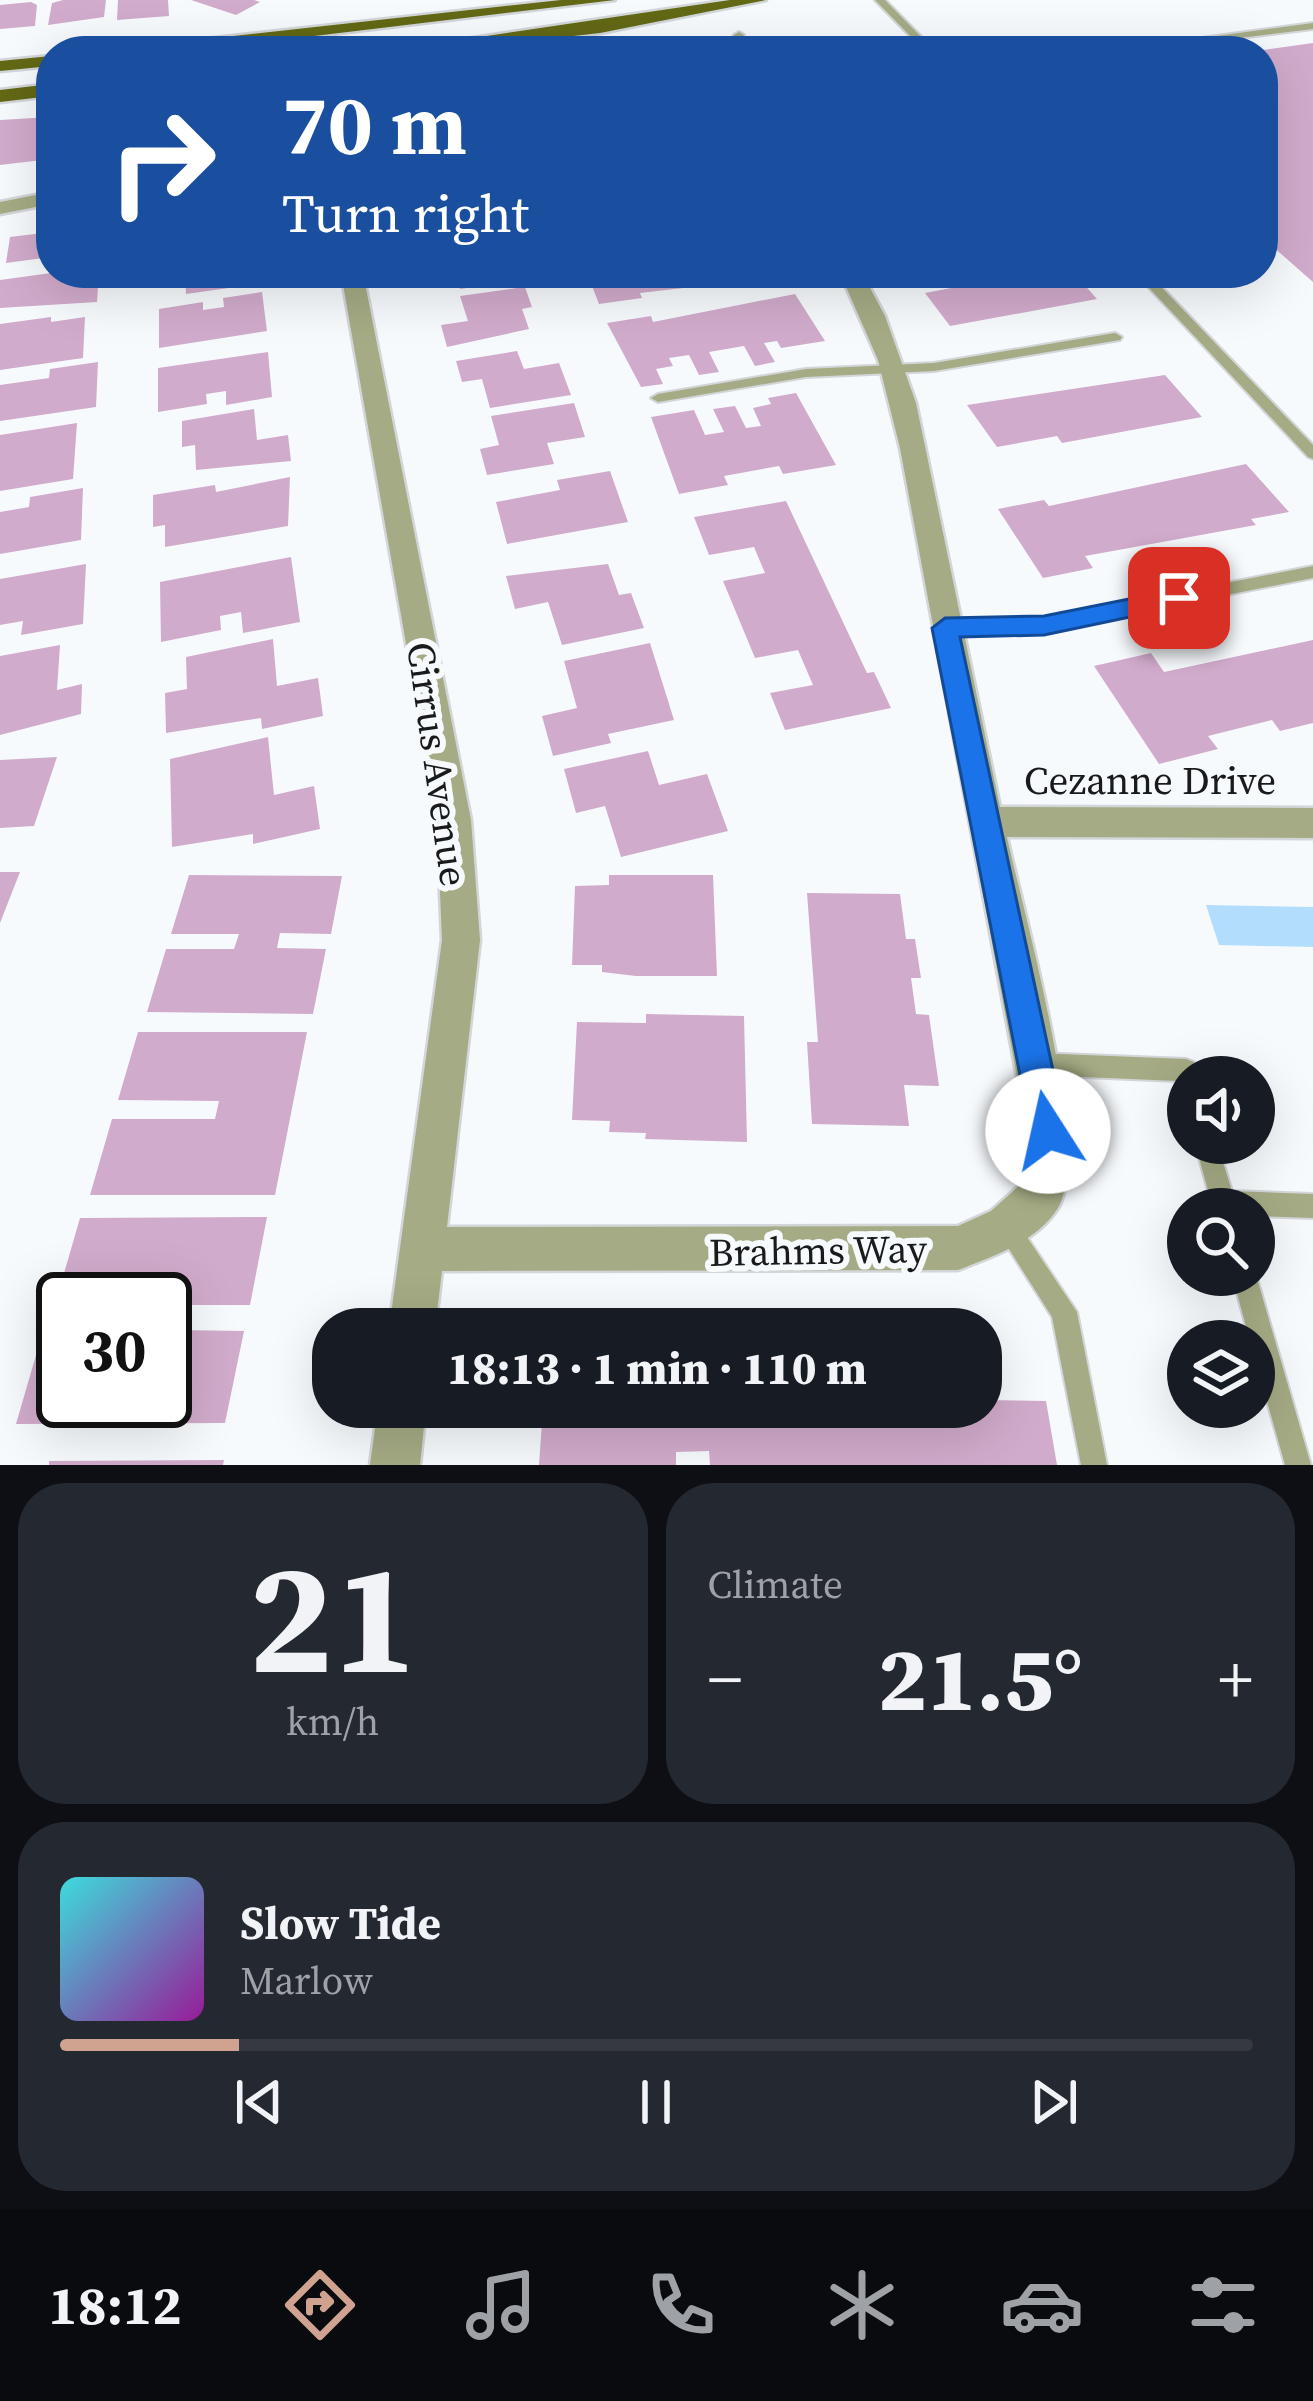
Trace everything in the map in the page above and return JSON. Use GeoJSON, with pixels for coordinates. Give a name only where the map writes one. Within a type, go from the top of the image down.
{"type":"FeatureCollection","features":[{"type":"Feature","properties":{"kind":"main road"},"geometry":{"type":"LineString","coordinates":[[279,36],[607,0]]}},
{"type":"Feature","properties":{"kind":"main road"},"geometry":{"type":"LineString","coordinates":[[528,36],[758,0]]}},
{"type":"Feature","properties":{"kind":"main road"},"geometry":{"type":"LineString","coordinates":[[0,66],[36,62]]}},
{"type":"Feature","properties":{"kind":"main road"},"geometry":{"type":"LineString","coordinates":[[0,96],[36,92]]}},
{"type":"Feature","properties":{"kind":"street"},"geometry":{"type":"LineString","coordinates":[[0,208],[36,201]]}},
{"type":"Feature","properties":{"kind":"street","name":"Cirrus Avenue"},"geometry":{"type":"LineString","coordinates":[[355,288],[454,820],[461,940],[415,1308]]}},
{"type":"Feature","properties":{"kind":"street","name":"Brahms Way"},"geometry":{"type":"LineString","coordinates":[[422,1250],[899,1252],[958,1248],[1007,1227],[1042,1195],[1048,1131],[945,628],[898,370],[858,288]]}},
{"type":"Feature","properties":{"kind":"street","name":"Cezanne Drive"},"geometry":{"type":"LineString","coordinates":[[988,822],[1313,823]]}},
{"type":"Feature","properties":{"kind":"street"},"geometry":{"type":"LineString","coordinates":[[395,1465],[400,1428]]}},
{"type":"Feature","properties":{"kind":"lane"},"geometry":{"type":"LineString","coordinates":[[880,0],[916,36]]}},
{"type":"Feature","properties":{"kind":"lane"},"geometry":{"type":"LineString","coordinates":[[1232,36],[1313,26]]}},
{"type":"Feature","properties":{"kind":"lane"},"geometry":{"type":"LineString","coordinates":[[1155,288],[1313,454]]}},
{"type":"Feature","properties":{"kind":"lane"},"geometry":{"type":"LineString","coordinates":[[658,398],[806,374],[898,370],[1115,337]]}},
{"type":"Feature","properties":{"kind":"lane"},"geometry":{"type":"LineString","coordinates":[[945,628],[1044,625],[1313,572]]}},
{"type":"Feature","properties":{"kind":"lane"},"geometry":{"type":"LineString","coordinates":[[1036,1064],[1167,1069]]}},
{"type":"Feature","properties":{"kind":"lane"},"geometry":{"type":"LineString","coordinates":[[1275,1206],[1313,1206]]}},
{"type":"Feature","properties":{"kind":"lane"},"geometry":{"type":"LineString","coordinates":[[1007,1227],[1064,1312],[1094,1465]]}},
{"type":"Feature","properties":{"kind":"lane"},"geometry":{"type":"LineString","coordinates":[[1250,1296],[1298,1465]]}},
{"type":"Feature","properties":{"kind":"water"},"geometry":{"type":"Polygon","coordinates":[[[1206,905],[1313,907],[1313,947],[1219,945],[1206,905]]]}},
{"type":"Feature","properties":{"kind":"building"},"geometry":{"type":"Polygon","coordinates":[[[106,0],[104,17],[48,25],[52,3],[106,0]]]}},
{"type":"Feature","properties":{"kind":"building"},"geometry":{"type":"Polygon","coordinates":[[[118,0],[168,0],[169,16],[117,20],[118,0]]]}},
{"type":"Feature","properties":{"kind":"building"},"geometry":{"type":"Polygon","coordinates":[[[191,0],[254,0],[260,2],[236,15],[191,0]]]}},
{"type":"Feature","properties":{"kind":"building"},"geometry":{"type":"Polygon","coordinates":[[[0,5],[37,5],[35,26],[0,29],[0,5]]]}},
{"type":"Feature","properties":{"kind":"building"},"geometry":{"type":"Polygon","coordinates":[[[1313,43],[1313,282],[1278,251],[1278,48],[1313,43]]]}},
{"type":"Feature","properties":{"kind":"building"},"geometry":{"type":"Polygon","coordinates":[[[36,118],[36,161],[0,165],[0,120],[36,118]]]}},
{"type":"Feature","properties":{"kind":"building"},"geometry":{"type":"Polygon","coordinates":[[[36,234],[36,259],[6,263],[10,237],[36,234]]]}},
{"type":"Feature","properties":{"kind":"building"},"geometry":{"type":"Polygon","coordinates":[[[36,275],[36,288],[98,288],[97,302],[0,308],[0,280],[36,275]]]}},
{"type":"Feature","properties":{"kind":"building"},"geometry":{"type":"Polygon","coordinates":[[[186,288],[229,288],[186,294],[186,288]]]}},
{"type":"Feature","properties":{"kind":"building"},"geometry":{"type":"Polygon","coordinates":[[[525,288],[532,307],[522,309],[529,329],[447,347],[441,325],[468,321],[460,296],[525,288]]]}},
{"type":"Feature","properties":{"kind":"building"},"geometry":{"type":"Polygon","coordinates":[[[593,288],[684,288],[640,293],[642,298],[599,304],[593,288]]]}},
{"type":"Feature","properties":{"kind":"building"},"geometry":{"type":"Polygon","coordinates":[[[951,288],[1087,288],[1097,299],[950,326],[925,293],[951,288]]]}},
{"type":"Feature","properties":{"kind":"building"},"geometry":{"type":"Polygon","coordinates":[[[262,292],[267,331],[159,348],[159,309],[203,302],[203,310],[224,307],[223,298],[262,292]]]}},
{"type":"Feature","properties":{"kind":"building"},"geometry":{"type":"Polygon","coordinates":[[[795,294],[825,341],[781,348],[777,341],[764,343],[775,362],[755,366],[744,346],[709,352],[719,372],[699,375],[689,355],[669,358],[673,366],[656,369],[663,384],[641,387],[607,323],[651,316],[653,322],[795,294]]]}},
{"type":"Feature","properties":{"kind":"building"},"geometry":{"type":"Polygon","coordinates":[[[51,317],[51,322],[85,317],[83,358],[0,370],[0,324],[51,317]]]}},
{"type":"Feature","properties":{"kind":"building"},"geometry":{"type":"Polygon","coordinates":[[[517,351],[524,369],[559,363],[571,395],[490,408],[482,379],[462,382],[456,361],[517,351]]]}},
{"type":"Feature","properties":{"kind":"building"},"geometry":{"type":"Polygon","coordinates":[[[268,352],[272,397],[226,405],[226,391],[206,394],[207,404],[158,412],[158,368],[268,352]]]}},
{"type":"Feature","properties":{"kind":"building"},"geometry":{"type":"Polygon","coordinates":[[[98,362],[96,407],[0,421],[0,385],[49,378],[50,369],[98,362]]]}},
{"type":"Feature","properties":{"kind":"building"},"geometry":{"type":"Polygon","coordinates":[[[1165,375],[1202,417],[1062,443],[1057,436],[997,447],[967,405],[1165,375]]]}},
{"type":"Feature","properties":{"kind":"building"},"geometry":{"type":"Polygon","coordinates":[[[796,393],[836,465],[783,474],[779,466],[724,476],[728,485],[679,494],[651,417],[694,410],[705,435],[724,432],[713,409],[735,406],[746,428],[761,426],[753,408],[771,404],[768,398],[796,393]]]}},
{"type":"Feature","properties":{"kind":"building"},"geometry":{"type":"Polygon","coordinates":[[[574,403],[585,437],[547,443],[554,464],[487,475],[480,449],[499,445],[491,416],[574,403]]]}},
{"type":"Feature","properties":{"kind":"building"},"geometry":{"type":"Polygon","coordinates":[[[254,409],[257,440],[288,435],[291,461],[196,470],[195,445],[182,447],[182,421],[254,409]]]}},
{"type":"Feature","properties":{"kind":"building"},"geometry":{"type":"Polygon","coordinates":[[[77,423],[73,479],[0,491],[0,435],[77,423]]]}},
{"type":"Feature","properties":{"kind":"building"},"geometry":{"type":"Polygon","coordinates":[[[1246,464],[1289,512],[1251,519],[1256,525],[1085,556],[1093,568],[1043,578],[998,509],[1044,500],[1049,506],[1246,464]]]}},
{"type":"Feature","properties":{"kind":"building"},"geometry":{"type":"Polygon","coordinates":[[[610,471],[628,522],[507,544],[496,502],[560,490],[557,480],[610,471]]]}},
{"type":"Feature","properties":{"kind":"building"},"geometry":{"type":"Polygon","coordinates":[[[290,477],[288,526],[165,547],[165,525],[153,527],[153,495],[215,485],[216,492],[290,477]]]}},
{"type":"Feature","properties":{"kind":"building"},"geometry":{"type":"Polygon","coordinates":[[[83,488],[81,540],[0,554],[0,512],[29,507],[30,497],[83,488]]]}},
{"type":"Feature","properties":{"kind":"building"},"geometry":{"type":"Polygon","coordinates":[[[786,501],[867,673],[874,672],[891,708],[785,730],[770,693],[813,685],[798,650],[755,658],[723,581],[765,573],[754,547],[709,555],[694,517],[786,501]]]}},
{"type":"Feature","properties":{"kind":"building"},"geometry":{"type":"Polygon","coordinates":[[[291,557],[300,622],[243,633],[241,612],[220,616],[221,630],[161,642],[160,582],[291,557]]]}},
{"type":"Feature","properties":{"kind":"building"},"geometry":{"type":"Polygon","coordinates":[[[86,564],[83,624],[21,635],[23,621],[0,625],[0,579],[86,564]]]}},
{"type":"Feature","properties":{"kind":"building"},"geometry":{"type":"Polygon","coordinates":[[[608,564],[619,595],[631,593],[644,628],[562,645],[548,602],[515,609],[506,576],[608,564]]]}},
{"type":"Feature","properties":{"kind":"building"},"geometry":{"type":"Polygon","coordinates":[[[273,639],[277,686],[318,678],[323,716],[262,729],[261,718],[166,733],[165,693],[187,689],[186,657],[273,639]]]}},
{"type":"Feature","properties":{"kind":"building"},"geometry":{"type":"Polygon","coordinates":[[[1313,640],[1313,723],[1280,731],[1272,720],[1208,736],[1218,749],[1159,764],[1094,666],[1151,653],[1164,672],[1313,640]]]}},
{"type":"Feature","properties":{"kind":"building"},"geometry":{"type":"Polygon","coordinates":[[[650,643],[674,720],[608,734],[611,743],[553,756],[542,716],[577,708],[564,661],[650,643]]]}},
{"type":"Feature","properties":{"kind":"building"},"geometry":{"type":"Polygon","coordinates":[[[60,645],[57,690],[82,684],[81,714],[0,735],[0,656],[60,645]]]}},
{"type":"Feature","properties":{"kind":"building"},"geometry":{"type":"Polygon","coordinates":[[[268,737],[274,795],[314,786],[320,829],[253,844],[253,834],[172,847],[170,759],[268,737]]]}},
{"type":"Feature","properties":{"kind":"building"},"geometry":{"type":"Polygon","coordinates":[[[648,751],[659,785],[707,774],[728,831],[621,857],[605,806],[576,813],[564,769],[648,751]]]}},
{"type":"Feature","properties":{"kind":"building"},"geometry":{"type":"Polygon","coordinates":[[[57,757],[34,826],[0,828],[0,760],[57,757]]]}},
{"type":"Feature","properties":{"kind":"building"},"geometry":{"type":"Polygon","coordinates":[[[0,872],[20,872],[0,923],[0,872]]]}},
{"type":"Feature","properties":{"kind":"building"},"geometry":{"type":"Polygon","coordinates":[[[189,875],[342,876],[331,934],[280,933],[277,948],[326,949],[313,1014],[147,1012],[166,949],[234,949],[239,934],[171,934],[189,875]]]}},
{"type":"Feature","properties":{"kind":"building"},"geometry":{"type":"Polygon","coordinates":[[[609,875],[713,875],[717,976],[636,976],[602,972],[602,965],[572,965],[575,886],[609,885],[609,875]]]}},
{"type":"Feature","properties":{"kind":"building"},"geometry":{"type":"Polygon","coordinates":[[[807,893],[900,894],[906,939],[915,939],[921,978],[911,978],[916,1014],[929,1015],[939,1086],[904,1085],[909,1126],[812,1124],[807,1042],[818,1042],[807,893]]]}},
{"type":"Feature","properties":{"kind":"building"},"geometry":{"type":"Polygon","coordinates":[[[646,1014],[744,1016],[747,1142],[645,1139],[646,1133],[609,1132],[610,1121],[572,1120],[577,1022],[646,1023],[646,1014]]]}},
{"type":"Feature","properties":{"kind":"building"},"geometry":{"type":"Polygon","coordinates":[[[138,1032],[307,1032],[275,1195],[90,1195],[112,1119],[215,1119],[219,1101],[118,1100],[138,1032]]]}},
{"type":"Feature","properties":{"kind":"building"},"geometry":{"type":"Polygon","coordinates":[[[267,1217],[250,1305],[192,1305],[192,1272],[64,1272],[80,1218],[267,1217]]]}},
{"type":"Feature","properties":{"kind":"building"},"geometry":{"type":"Polygon","coordinates":[[[192,1330],[244,1331],[225,1423],[192,1423],[192,1330]]]}},
{"type":"Feature","properties":{"kind":"building"},"geometry":{"type":"Polygon","coordinates":[[[36,1355],[36,1424],[16,1424],[36,1355]]]}},
{"type":"Feature","properties":{"kind":"building"},"geometry":{"type":"Polygon","coordinates":[[[1002,1400],[1046,1401],[1057,1465],[710,1465],[709,1451],[676,1452],[676,1465],[539,1465],[542,1428],[1002,1428],[1002,1400]]]}},
{"type":"Feature","properties":{"kind":"building"},"geometry":{"type":"Polygon","coordinates":[[[224,1460],[223,1465],[49,1465],[49,1461],[224,1460]]]}},
{"type":"Feature","properties":{"kind":"route"},"geometry":{"type":"LineString","coordinates":[[1048,1131],[945,628],[1044,625],[1179,598]]}}]}
